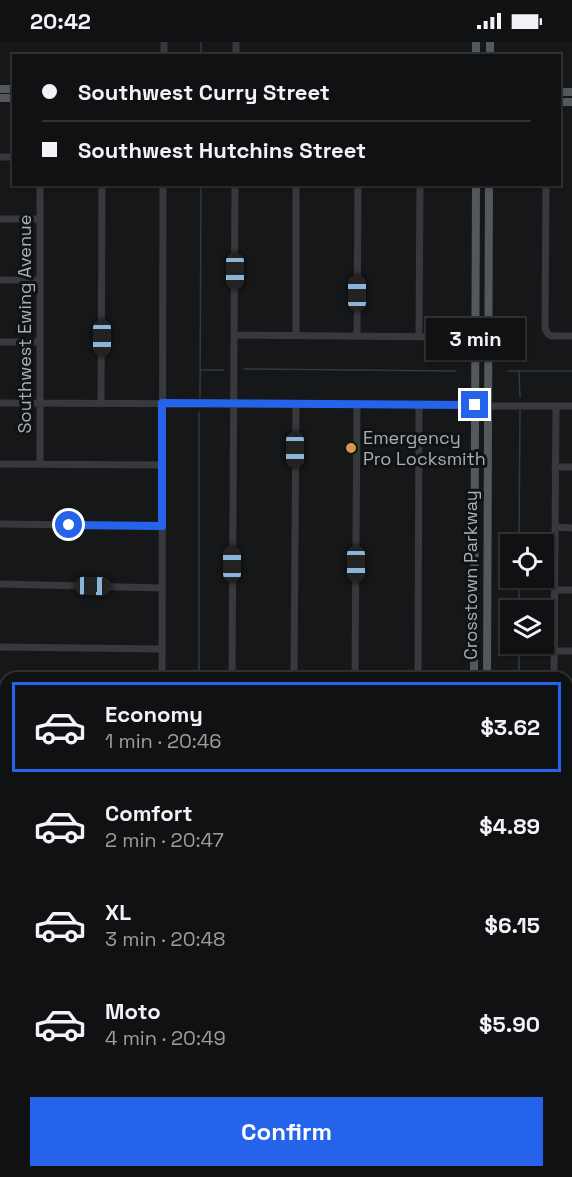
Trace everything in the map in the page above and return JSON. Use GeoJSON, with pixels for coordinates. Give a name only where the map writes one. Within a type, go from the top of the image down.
{"type":"FeatureCollection","features":[{"type":"Feature","properties":{"kind":"main road","name":"Crosstown Parkway"},"geometry":{"type":"LineString","coordinates":[[474,672],[476,186]]}},
{"type":"Feature","properties":{"kind":"main road","name":"Crosstown Parkway"},"geometry":{"type":"LineString","coordinates":[[487,672],[489,186]]}},
{"type":"Feature","properties":{"kind":"street","name":"Southwest Ewing Avenue"},"geometry":{"type":"LineString","coordinates":[[40,186],[40,464]]}},
{"type":"Feature","properties":{"kind":"street"},"geometry":{"type":"LineString","coordinates":[[101,404],[102,186]]}},
{"type":"Feature","properties":{"kind":"street"},"geometry":{"type":"LineString","coordinates":[[162,672],[163,186]]}},
{"type":"Feature","properties":{"kind":"street"},"geometry":{"type":"LineString","coordinates":[[232,672],[235,186]]}},
{"type":"Feature","properties":{"kind":"street"},"geometry":{"type":"LineString","coordinates":[[296,186],[296,336]]}},
{"type":"Feature","properties":{"kind":"street"},"geometry":{"type":"LineString","coordinates":[[357,186],[357,336]]}},
{"type":"Feature","properties":{"kind":"street"},"geometry":{"type":"LineString","coordinates":[[418,336],[420,186]]}},
{"type":"Feature","properties":{"kind":"street"},"geometry":{"type":"LineString","coordinates":[[546,186],[545,328],[552,336],[572,336]]}},
{"type":"Feature","properties":{"kind":"street"},"geometry":{"type":"LineString","coordinates":[[0,219],[40,219]]}},
{"type":"Feature","properties":{"kind":"street"},"geometry":{"type":"LineString","coordinates":[[0,280],[40,280]]}},
{"type":"Feature","properties":{"kind":"street"},"geometry":{"type":"LineString","coordinates":[[234,335],[454,337]]}},
{"type":"Feature","properties":{"kind":"street"},"geometry":{"type":"LineString","coordinates":[[0,342],[40,342]]}},
{"type":"Feature","properties":{"kind":"street"},"geometry":{"type":"LineString","coordinates":[[0,403],[475,405]]}},
{"type":"Feature","properties":{"kind":"street"},"geometry":{"type":"LineString","coordinates":[[356,672],[357,404]]}},
{"type":"Feature","properties":{"kind":"street"},"geometry":{"type":"LineString","coordinates":[[418,672],[419,404]]}},
{"type":"Feature","properties":{"kind":"street"},"geometry":{"type":"LineString","coordinates":[[294,672],[296,405]]}},
{"type":"Feature","properties":{"kind":"street"},"geometry":{"type":"LineString","coordinates":[[488,406],[572,406]]}},
{"type":"Feature","properties":{"kind":"street"},"geometry":{"type":"LineString","coordinates":[[556,406],[554,651],[572,651]]}},
{"type":"Feature","properties":{"kind":"street"},"geometry":{"type":"LineString","coordinates":[[0,464],[162,465]]}},
{"type":"Feature","properties":{"kind":"street"},"geometry":{"type":"LineString","coordinates":[[555,467],[572,467]]}},
{"type":"Feature","properties":{"kind":"street"},"geometry":{"type":"LineString","coordinates":[[0,524],[162,526]]}},
{"type":"Feature","properties":{"kind":"street"},"geometry":{"type":"LineString","coordinates":[[555,527],[572,528]]}},
{"type":"Feature","properties":{"kind":"street"},"geometry":{"type":"LineString","coordinates":[[0,584],[162,588]]}},
{"type":"Feature","properties":{"kind":"street"},"geometry":{"type":"LineString","coordinates":[[555,590],[572,590]]}},
{"type":"Feature","properties":{"kind":"street"},"geometry":{"type":"LineString","coordinates":[[0,647],[161,649]]}},
{"type":"Feature","properties":{"kind":"street"},"geometry":{"type":"LineString","coordinates":[[554,654],[554,672]]}},
{"type":"Feature","properties":{"kind":"waterway"},"geometry":{"type":"LineString","coordinates":[[201,42],[201,54]]}},
{"type":"Feature","properties":{"kind":"waterway"},"geometry":{"type":"LineString","coordinates":[[200,398],[201,186]]}},
{"type":"Feature","properties":{"kind":"waterway"},"geometry":{"type":"LineString","coordinates":[[244,369],[456,371]]}},
{"type":"Feature","properties":{"kind":"waterway"},"geometry":{"type":"LineString","coordinates":[[200,370],[224,370]]}},
{"type":"Feature","properties":{"kind":"waterway"},"geometry":{"type":"LineString","coordinates":[[508,371],[572,371]]}},
{"type":"Feature","properties":{"kind":"waterway"},"geometry":{"type":"LineString","coordinates":[[519,371],[520,397]]}},
{"type":"Feature","properties":{"kind":"waterway"},"geometry":{"type":"LineString","coordinates":[[519,534],[520,410]]}},
{"type":"Feature","properties":{"kind":"waterway"},"geometry":{"type":"LineString","coordinates":[[199,412],[199,672]]}},
{"type":"Feature","properties":{"kind":"waterway"},"geometry":{"type":"LineString","coordinates":[[519,588],[519,600]]}},
{"type":"Feature","properties":{"kind":"waterway"},"geometry":{"type":"LineString","coordinates":[[519,654],[519,672]]}},
{"type":"Feature","properties":{"kind":"place","name":"Emergency Pro Locksmith"},"geometry":{"type":"Point","coordinates":[351,448]}},
{"type":"Feature","properties":{"kind":"route"},"geometry":{"type":"LineString","coordinates":[[69,525],[162,526],[162,403],[475,405]]}}]}
